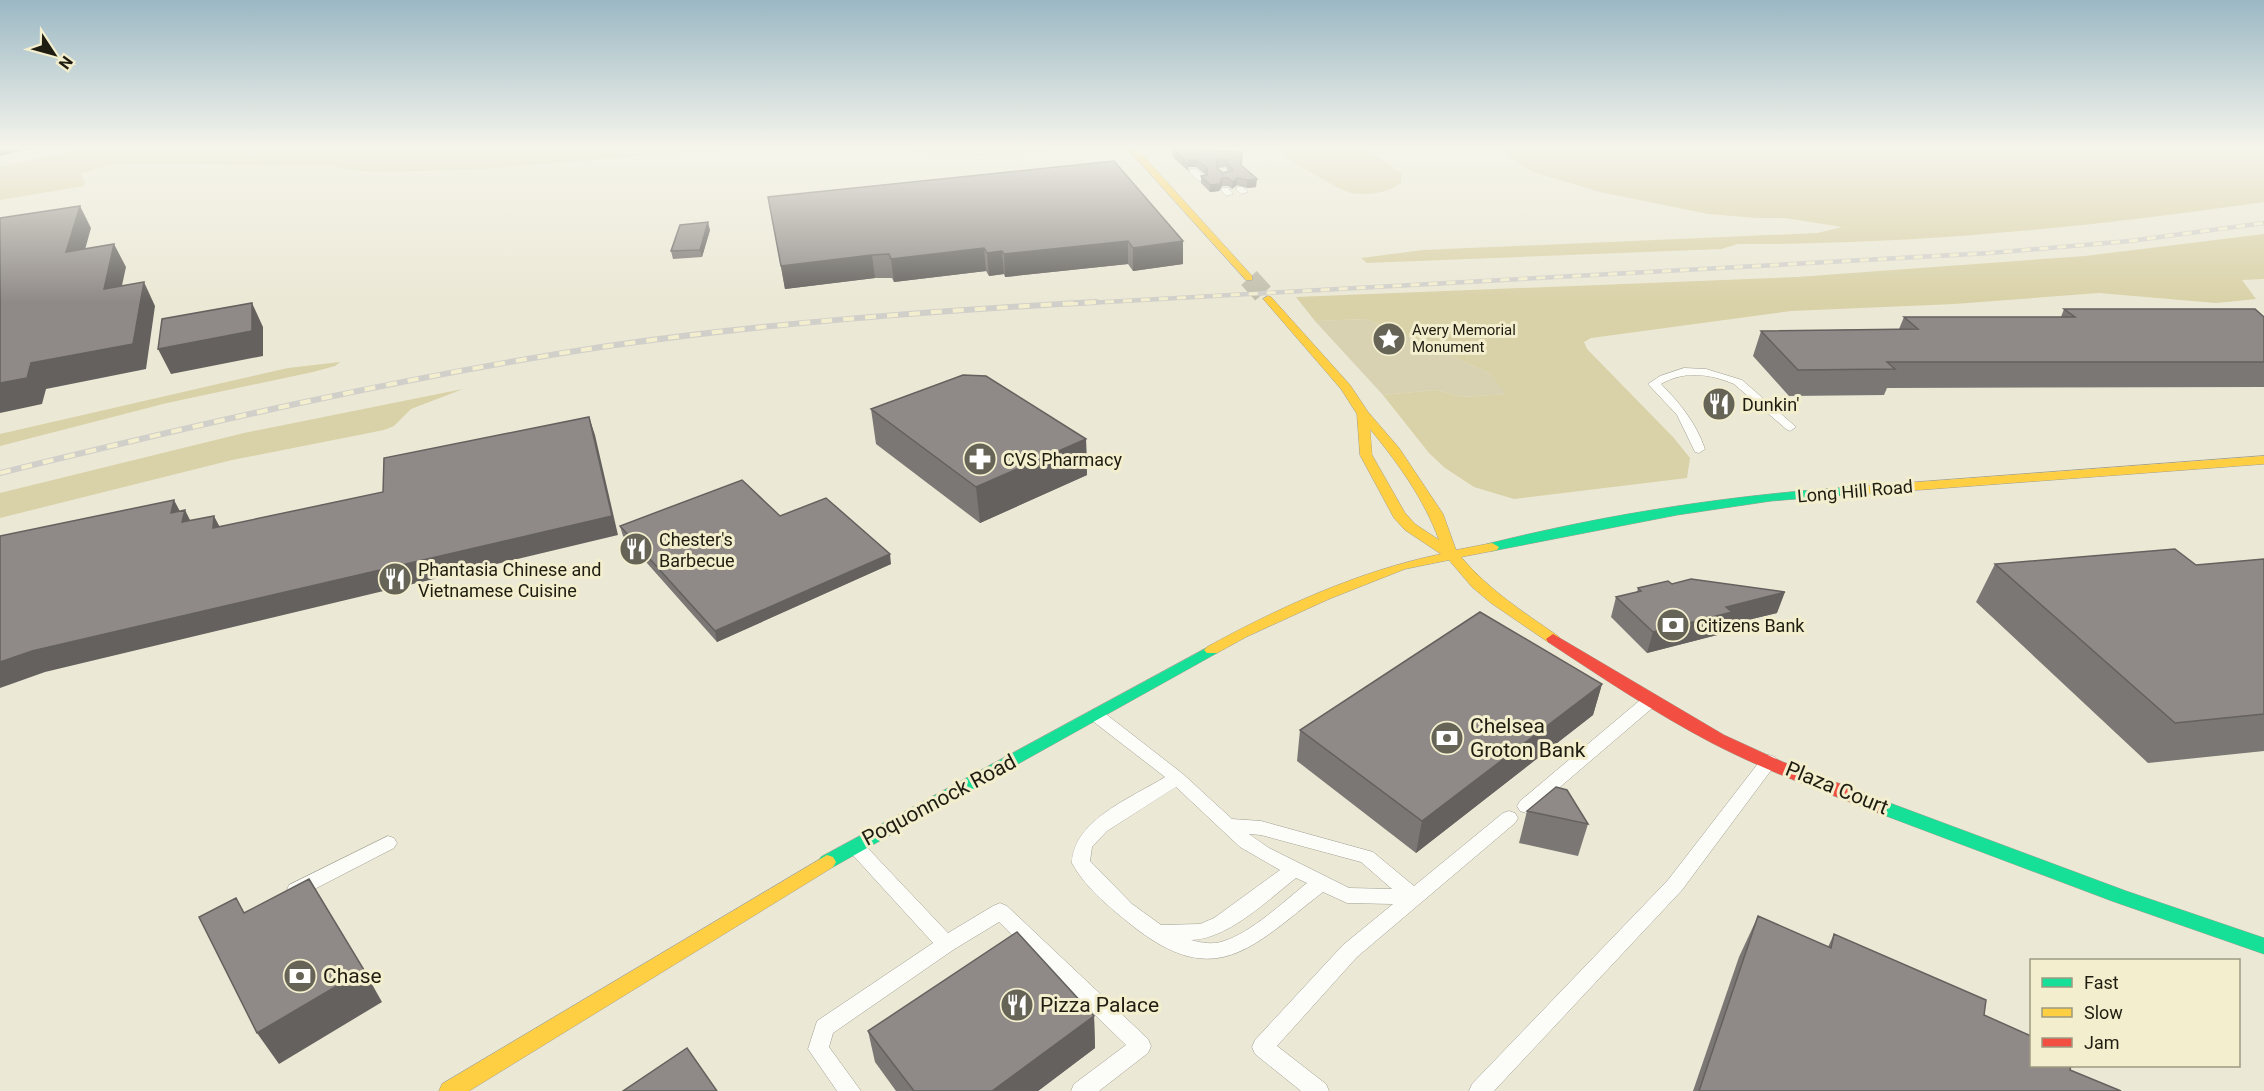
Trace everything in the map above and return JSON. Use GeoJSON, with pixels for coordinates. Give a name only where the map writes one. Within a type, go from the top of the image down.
{"type":"FeatureCollection","features":[{"type":"Feature","properties":{"kind":"street"},"geometry":{"type":"LineString","coordinates":[[1178,200],[1249,278]]}},
{"type":"Feature","properties":{"kind":"street"},"geometry":{"type":"LineString","coordinates":[[1268,299],[1346,387],[1363,414],[1395,451],[1435,512],[1451,554]]}},
{"type":"Feature","properties":{"kind":"street"},"geometry":{"type":"LineString","coordinates":[[1363,414],[1366,455],[1399,515],[1410,527],[1451,554]]}},
{"type":"Feature","properties":{"kind":"street","name":"Long Hill Road"},"geometry":{"type":"LineString","coordinates":[[1451,554],[1625,518],[1736,502],[2031,476],[2264,460]]}},
{"type":"Feature","properties":{"kind":"street","name":"Plaza Court"},"geometry":{"type":"LineString","coordinates":[[1451,554],[1496,600],[1568,650],[1719,739],[1824,785],[2119,896],[2264,946]]}},
{"type":"Feature","properties":{"kind":"street","name":"Poquonnock Road"},"geometry":{"type":"LineString","coordinates":[[450,1091],[854,846],[1241,634],[1324,596],[1401,566],[1451,554]]}},
{"type":"Feature","properties":{"kind":"lane"},"geometry":{"type":"LineString","coordinates":[[1699,449],[1693,430],[1681,411],[1654,384],[1667,374],[1706,371],[1729,377],[1738,382],[1790,427]]}},
{"type":"Feature","properties":{"kind":"lane"},"geometry":{"type":"LineString","coordinates":[[1526,806],[1651,700]]}},
{"type":"Feature","properties":{"kind":"lane"},"geometry":{"type":"LineString","coordinates":[[1096,715],[1177,778],[1246,842],[1294,870],[1347,895],[1414,897]]}},
{"type":"Feature","properties":{"kind":"lane"},"geometry":{"type":"LineString","coordinates":[[1480,1091],[1675,885],[1769,761]]}},
{"type":"Feature","properties":{"kind":"lane"},"geometry":{"type":"LineString","coordinates":[[1177,778],[1107,821],[1082,846],[1081,863],[1140,921],[1193,951],[1208,954],[1225,950],[1241,942],[1321,883]]}},
{"type":"Feature","properties":{"kind":"lane"},"geometry":{"type":"LineString","coordinates":[[1318,1091],[1262,1047],[1350,951],[1509,818]]}},
{"type":"Feature","properties":{"kind":"lane"},"geometry":{"type":"LineString","coordinates":[[1228,825],[1261,828],[1367,857],[1414,897]]}},
{"type":"Feature","properties":{"kind":"lane"},"geometry":{"type":"LineString","coordinates":[[275,900],[388,843]]}},
{"type":"Feature","properties":{"kind":"lane"},"geometry":{"type":"LineString","coordinates":[[854,846],[946,944]]}},
{"type":"Feature","properties":{"kind":"lane"},"geometry":{"type":"LineString","coordinates":[[1159,933],[1201,932],[1221,924],[1294,870]]}},
{"type":"Feature","properties":{"kind":"lane"},"geometry":{"type":"LineString","coordinates":[[850,1091],[818,1049],[824,1028],[946,944],[1000,911],[1141,1046],[1082,1091]]}},
{"type":"Feature","properties":{"kind":"shaded area"},"geometry":{"type":"Polygon","coordinates":[[[1639,200],[2264,200],[2264,202],[2068,227],[1936,238],[1804,244],[1738,244],[1721,249],[1367,263],[1361,258],[1423,250],[1817,233],[1842,227],[1785,218],[1708,214],[1639,200]]]}},
{"type":"Feature","properties":{"kind":"shaded area"},"geometry":{"type":"Polygon","coordinates":[[[2264,234],[2264,279],[2242,280],[2256,299],[2216,303],[2099,293],[1954,304],[1791,311],[1591,338],[1584,342],[1587,349],[1673,437],[1690,458],[1687,478],[1514,499],[1474,487],[1445,468],[1429,453],[1383,395],[1436,390],[1461,397],[1506,394],[1489,373],[1366,319],[1315,321],[1296,297],[1797,277],[2085,256],[2264,234]]]}},
{"type":"Feature","properties":{"kind":"shaded area"},"geometry":{"type":"Polygon","coordinates":[[[1366,319],[1489,373],[1507,394],[1461,397],[1436,390],[1383,395],[1315,321],[1366,319]]]}},
{"type":"Feature","properties":{"kind":"shaded area"},"geometry":{"type":"Polygon","coordinates":[[[340,362],[335,366],[313,372],[167,403],[0,446],[0,434],[288,368],[340,362]]]}},
{"type":"Feature","properties":{"kind":"shaded area"},"geometry":{"type":"Polygon","coordinates":[[[463,389],[411,409],[394,426],[384,430],[232,460],[0,518],[0,493],[244,433],[463,389]]]}},
{"type":"Feature","properties":{"kind":"building"},"geometry":{"type":"Polygon","coordinates":[[[769,200],[1148,200],[1183,241],[1133,248],[1128,241],[1004,254],[1002,251],[987,253],[984,248],[891,259],[889,254],[872,255],[781,266],[769,200]]]}},
{"type":"Feature","properties":{"kind":"building"},"geometry":{"type":"Polygon","coordinates":[[[80,206],[66,252],[114,244],[104,289],[144,282],[133,344],[31,363],[27,378],[0,383],[0,218],[80,206]]]}},
{"type":"Feature","properties":{"kind":"building"},"geometry":{"type":"Polygon","coordinates":[[[708,222],[700,250],[671,251],[680,225],[708,222]]]}},
{"type":"Feature","properties":{"kind":"building"},"geometry":{"type":"Polygon","coordinates":[[[252,303],[252,331],[158,349],[162,319],[252,303]]]}},
{"type":"Feature","properties":{"kind":"building"},"geometry":{"type":"Polygon","coordinates":[[[2064,309],[2255,309],[2264,317],[2264,362],[1887,362],[1895,369],[1798,370],[1761,331],[1918,329],[1904,317],[2075,317],[2064,309]]]}},
{"type":"Feature","properties":{"kind":"building"},"geometry":{"type":"Polygon","coordinates":[[[963,375],[986,376],[1086,439],[976,487],[871,409],[963,375]]]}},
{"type":"Feature","properties":{"kind":"building"},"geometry":{"type":"Polygon","coordinates":[[[589,417],[612,516],[32,651],[0,662],[0,536],[174,500],[171,513],[185,510],[182,522],[214,516],[213,528],[383,492],[384,458],[589,417]]]}},
{"type":"Feature","properties":{"kind":"building"},"geometry":{"type":"Polygon","coordinates":[[[742,480],[780,516],[826,498],[890,554],[715,631],[620,526],[742,480]]]}},
{"type":"Feature","properties":{"kind":"building"},"geometry":{"type":"Polygon","coordinates":[[[2175,549],[2196,565],[2264,559],[2264,714],[2175,723],[1995,564],[2175,549]]]}},
{"type":"Feature","properties":{"kind":"building"},"geometry":{"type":"Polygon","coordinates":[[[1691,579],[1785,592],[1726,607],[1732,612],[1653,632],[1616,597],[1641,591],[1638,588],[1668,581],[1672,584],[1691,579]]]}},
{"type":"Feature","properties":{"kind":"building","name":"Chelsea Groton Bank"},"geometry":{"type":"Polygon","coordinates":[[[1480,612],[1602,684],[1422,821],[1300,730],[1480,612]]]}},
{"type":"Feature","properties":{"kind":"building"},"geometry":{"type":"Polygon","coordinates":[[[1556,787],[1567,790],[1588,824],[1527,811],[1556,787]]]}},
{"type":"Feature","properties":{"kind":"building","name":"Chase"},"geometry":{"type":"Polygon","coordinates":[[[309,879],[364,970],[257,1033],[199,917],[236,898],[244,913],[309,879]]]}},
{"type":"Feature","properties":{"kind":"building"},"geometry":{"type":"Polygon","coordinates":[[[1758,916],[1831,948],[1834,934],[1986,1000],[1984,1015],[2030,1036],[2030,1067],[2071,1067],[2070,1070],[2121,1091],[1699,1091],[1758,916]]]}},
{"type":"Feature","properties":{"kind":"building"},"geometry":{"type":"Polygon","coordinates":[[[1017,932],[1094,1016],[992,1091],[914,1091],[868,1031],[1017,932]]]}},
{"type":"Feature","properties":{"kind":"building"},"geometry":{"type":"Polygon","coordinates":[[[687,1048],[717,1091],[623,1091],[687,1048]]]}},
{"type":"Feature","properties":{"kind":"tunnel"},"geometry":{"type":"LineString","coordinates":[[1249,278],[1268,299]]}},
{"type":"Feature","properties":{"kind":"railway"},"geometry":{"type":"LineString","coordinates":[[1069,304],[1990,253],[2130,241],[2264,223]]}},
{"type":"Feature","properties":{"kind":"railway"},"geometry":{"type":"LineString","coordinates":[[0,473],[299,403],[449,373],[601,347],[725,331],[849,319],[1096,302]]}},
{"type":"Feature","properties":{"kind":"traffic: fast"},"geometry":{"type":"LineString","coordinates":[[1492,547],[1677,511],[1771,498],[1865,490]]}},
{"type":"Feature","properties":{"kind":"traffic: fast"},"geometry":{"type":"LineString","coordinates":[[827,862],[1212,650]]}},
{"type":"Feature","properties":{"kind":"traffic: fast"},"geometry":{"type":"LineString","coordinates":[[1879,806],[2119,896],[2264,946]]}},
{"type":"Feature","properties":{"kind":"traffic: slow"},"geometry":{"type":"LineString","coordinates":[[1178,200],[1249,278]]}},
{"type":"Feature","properties":{"kind":"traffic: slow"},"geometry":{"type":"LineString","coordinates":[[1268,299],[1346,387],[1363,414],[1395,451],[1436,514],[1451,554]]}},
{"type":"Feature","properties":{"kind":"traffic: slow"},"geometry":{"type":"LineString","coordinates":[[1363,414],[1366,455],[1399,515],[1410,527],[1451,554],[1477,584],[1496,600],[1553,639]]}},
{"type":"Feature","properties":{"kind":"traffic: slow"},"geometry":{"type":"LineString","coordinates":[[1865,490],[2264,460]]}},
{"type":"Feature","properties":{"kind":"traffic: slow"},"geometry":{"type":"LineString","coordinates":[[1212,650],[1241,634],[1324,596],[1401,566],[1492,547]]}},
{"type":"Feature","properties":{"kind":"traffic: slow"},"geometry":{"type":"LineString","coordinates":[[450,1091],[827,862]]}},
{"type":"Feature","properties":{"kind":"traffic: jam"},"geometry":{"type":"LineString","coordinates":[[1553,639],[1655,703],[1718,739],[1778,766],[1879,806]]}},
{"type":"Feature","properties":{"kind":"place","name":"Avery Memorial Monument"},"geometry":{"type":"Point","coordinates":[1389,339]}},
{"type":"Feature","properties":{"kind":"place","name":"Dunkin'"},"geometry":{"type":"Point","coordinates":[1719,404]}},
{"type":"Feature","properties":{"kind":"place","name":"CVS Pharmacy"},"geometry":{"type":"Point","coordinates":[980,459]}},
{"type":"Feature","properties":{"kind":"place","name":"Chester's Barbecue"},"geometry":{"type":"Point","coordinates":[636,549]}},
{"type":"Feature","properties":{"kind":"place","name":"Phantasia Chinese and Vietnamese Cuisine"},"geometry":{"type":"Point","coordinates":[395,579]}},
{"type":"Feature","properties":{"kind":"place","name":"Citizens Bank"},"geometry":{"type":"Point","coordinates":[1673,625]}},
{"type":"Feature","properties":{"kind":"place","name":"Chelsea Groton Bank"},"geometry":{"type":"Point","coordinates":[1447,738]}},
{"type":"Feature","properties":{"kind":"place","name":"Chase"},"geometry":{"type":"Point","coordinates":[300,976]}},
{"type":"Feature","properties":{"kind":"place","name":"Pizza Palace"},"geometry":{"type":"Point","coordinates":[1017,1005]}}]}
